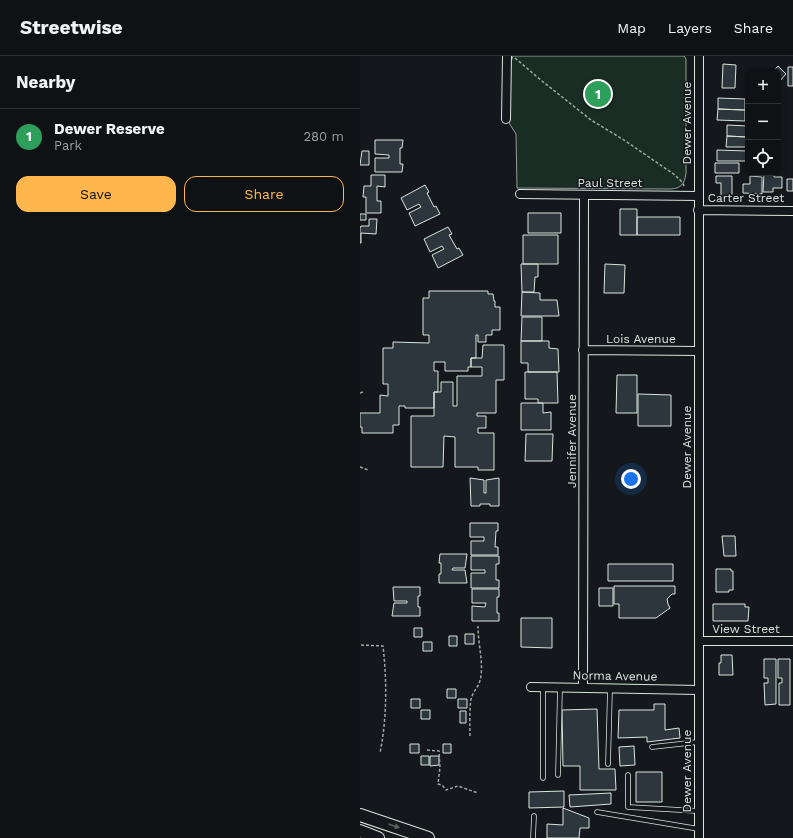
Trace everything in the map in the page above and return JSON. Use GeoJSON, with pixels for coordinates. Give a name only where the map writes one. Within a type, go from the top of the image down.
{"type":"FeatureCollection","features":[{"type":"Feature","properties":{"kind":"main road"},"geometry":{"type":"LineString","coordinates":[[360,815],[428,838]]}},
{"type":"Feature","properties":{"kind":"main road"},"geometry":{"type":"LineString","coordinates":[[360,831],[378,838]]}},
{"type":"Feature","properties":{"kind":"street"},"geometry":{"type":"LineString","coordinates":[[506,119],[507,56]]}},
{"type":"Feature","properties":{"kind":"street","name":"Dewer Avenue"},"geometry":{"type":"LineString","coordinates":[[699,56],[699,838]]}},
{"type":"Feature","properties":{"kind":"street","name":"Paul Street"},"geometry":{"type":"LineString","coordinates":[[520,194],[699,196]]}},
{"type":"Feature","properties":{"kind":"street","name":"Jennifer Avenue"},"geometry":{"type":"LineString","coordinates":[[583,687],[584,195]]}},
{"type":"Feature","properties":{"kind":"street","name":"Carter Street"},"geometry":{"type":"LineString","coordinates":[[698,210],[793,211]]}},
{"type":"Feature","properties":{"kind":"street","name":"Lois Avenue"},"geometry":{"type":"LineString","coordinates":[[583,350],[699,351]]}},
{"type":"Feature","properties":{"kind":"street","name":"View Street"},"geometry":{"type":"LineString","coordinates":[[699,641],[793,641]]}},
{"type":"Feature","properties":{"kind":"street","name":"Norma Avenue"},"geometry":{"type":"LineString","coordinates":[[531,687],[699,690]]}},
{"type":"Feature","properties":{"kind":"lane"},"geometry":{"type":"LineString","coordinates":[[543,687],[543,778]]}},
{"type":"Feature","properties":{"kind":"lane"},"geometry":{"type":"LineString","coordinates":[[558,775],[560,687]]}},
{"type":"Feature","properties":{"kind":"lane"},"geometry":{"type":"LineString","coordinates":[[608,764],[610,688]]}},
{"type":"Feature","properties":{"kind":"lane"},"geometry":{"type":"LineString","coordinates":[[652,747],[698,742]]}},
{"type":"Feature","properties":{"kind":"lane"},"geometry":{"type":"LineString","coordinates":[[628,775],[628,807],[698,811]]}},
{"type":"Feature","properties":{"kind":"lane"},"geometry":{"type":"LineString","coordinates":[[597,812],[699,829]]}},
{"type":"Feature","properties":{"kind":"lane"},"geometry":{"type":"LineString","coordinates":[[533,838],[534,816]]}},
{"type":"Feature","properties":{"kind":"path"},"geometry":{"type":"LineString","coordinates":[[513,56],[542,82],[591,120],[629,143],[675,175],[681,181],[689,196]]}},
{"type":"Feature","properties":{"kind":"path"},"geometry":{"type":"LineString","coordinates":[[360,467],[368,470]]}},
{"type":"Feature","properties":{"kind":"path"},"geometry":{"type":"LineString","coordinates":[[470,736],[471,697],[479,683],[481,675],[478,626]]}},
{"type":"Feature","properties":{"kind":"path"},"geometry":{"type":"LineString","coordinates":[[361,644],[383,646],[386,671],[384,732],[380,752]]}},
{"type":"Feature","properties":{"kind":"path"},"geometry":{"type":"LineString","coordinates":[[427,750],[439,751],[440,767],[438,784],[442,785],[446,790],[458,786],[478,793]]}},
{"type":"Feature","properties":{"kind":"green space"},"geometry":{"type":"Polygon","coordinates":[[[513,56],[684,56],[686,59],[686,174],[680,187],[671,189],[517,188],[516,134],[509,123],[510,65],[513,56]]]}},
{"type":"Feature","properties":{"kind":"building"},"geometry":{"type":"Polygon","coordinates":[[[723,64],[736,65],[735,88],[722,88],[723,64]]]}},
{"type":"Feature","properties":{"kind":"building"},"geometry":{"type":"Polygon","coordinates":[[[788,67],[793,67],[793,86],[788,86],[788,67]]]}},
{"type":"Feature","properties":{"kind":"building"},"geometry":{"type":"Polygon","coordinates":[[[781,69],[786,74],[781,80],[781,69]]]}},
{"type":"Feature","properties":{"kind":"building"},"geometry":{"type":"Polygon","coordinates":[[[718,98],[745,99],[745,110],[718,109],[718,98]]]}},
{"type":"Feature","properties":{"kind":"building"},"geometry":{"type":"Polygon","coordinates":[[[718,109],[745,110],[745,121],[717,120],[718,109]]]}},
{"type":"Feature","properties":{"kind":"building"},"geometry":{"type":"Polygon","coordinates":[[[727,125],[745,126],[745,137],[727,136],[727,125]]]}},
{"type":"Feature","properties":{"kind":"building"},"geometry":{"type":"Polygon","coordinates":[[[727,136],[745,137],[745,147],[726,147],[727,136]]]}},
{"type":"Feature","properties":{"kind":"building"},"geometry":{"type":"Polygon","coordinates":[[[375,140],[403,140],[402,148],[400,148],[400,164],[403,164],[402,172],[375,172],[375,158],[389,158],[389,155],[375,154],[375,140]]]}},
{"type":"Feature","properties":{"kind":"building"},"geometry":{"type":"Polygon","coordinates":[[[717,150],[745,151],[745,161],[717,161],[717,150]]]}},
{"type":"Feature","properties":{"kind":"building"},"geometry":{"type":"Polygon","coordinates":[[[362,151],[369,151],[369,165],[360,165],[362,151]]]}},
{"type":"Feature","properties":{"kind":"building"},"geometry":{"type":"Polygon","coordinates":[[[715,163],[739,163],[739,173],[715,173],[715,163]]]}},
{"type":"Feature","properties":{"kind":"building"},"geometry":{"type":"Polygon","coordinates":[[[371,175],[385,175],[385,187],[377,186],[377,201],[381,201],[381,213],[366,213],[366,197],[363,197],[364,186],[371,186],[371,175]]]}},
{"type":"Feature","properties":{"kind":"building"},"geometry":{"type":"Polygon","coordinates":[[[716,176],[732,176],[732,197],[721,197],[721,183],[716,183],[716,176]]]}},
{"type":"Feature","properties":{"kind":"building"},"geometry":{"type":"Polygon","coordinates":[[[750,176],[762,177],[762,194],[743,193],[743,184],[750,184],[750,176]]]}},
{"type":"Feature","properties":{"kind":"building"},"geometry":{"type":"Polygon","coordinates":[[[764,176],[782,177],[782,188],[773,188],[773,192],[763,192],[764,176]]]}},
{"type":"Feature","properties":{"kind":"building"},"geometry":{"type":"Polygon","coordinates":[[[787,179],[793,179],[793,191],[787,191],[787,179]]]}},
{"type":"Feature","properties":{"kind":"building"},"geometry":{"type":"Polygon","coordinates":[[[425,185],[434,207],[436,206],[440,214],[415,226],[409,213],[421,207],[419,204],[407,210],[401,198],[425,185]]]}},
{"type":"Feature","properties":{"kind":"building"},"geometry":{"type":"Polygon","coordinates":[[[620,209],[637,209],[637,235],[620,235],[620,209]]]}},
{"type":"Feature","properties":{"kind":"building"},"geometry":{"type":"Polygon","coordinates":[[[528,213],[561,213],[561,233],[528,233],[528,213]]]}},
{"type":"Feature","properties":{"kind":"building"},"geometry":{"type":"Polygon","coordinates":[[[360,214],[366,214],[366,220],[360,220],[360,214]]]}},
{"type":"Feature","properties":{"kind":"building"},"geometry":{"type":"Polygon","coordinates":[[[637,217],[680,217],[680,235],[637,235],[637,217]]]}},
{"type":"Feature","properties":{"kind":"building"},"geometry":{"type":"Polygon","coordinates":[[[369,219],[377,219],[376,234],[361,233],[360,243],[360,228],[361,226],[369,226],[369,219]]]}},
{"type":"Feature","properties":{"kind":"building"},"geometry":{"type":"Polygon","coordinates":[[[448,227],[452,234],[449,235],[457,249],[459,248],[463,255],[438,268],[432,255],[444,249],[442,246],[430,252],[424,239],[448,227]]]}},
{"type":"Feature","properties":{"kind":"building"},"geometry":{"type":"Polygon","coordinates":[[[523,235],[558,235],[558,264],[523,264],[523,235]]]}},
{"type":"Feature","properties":{"kind":"building"},"geometry":{"type":"Polygon","coordinates":[[[521,264],[538,264],[538,277],[535,277],[534,292],[522,292],[521,264]]]}},
{"type":"Feature","properties":{"kind":"building"},"geometry":{"type":"Polygon","coordinates":[[[605,264],[625,265],[624,293],[604,293],[605,264]]]}},
{"type":"Feature","properties":{"kind":"building"},"geometry":{"type":"Polygon","coordinates":[[[429,291],[488,291],[488,294],[493,294],[495,307],[500,307],[500,330],[492,330],[492,335],[486,335],[486,342],[478,342],[478,335],[476,335],[476,358],[471,358],[471,367],[468,367],[468,371],[445,371],[445,362],[434,362],[434,371],[438,371],[438,392],[434,392],[434,408],[405,408],[405,406],[399,406],[399,425],[393,425],[393,433],[362,433],[362,427],[360,427],[360,413],[380,413],[380,395],[388,396],[388,384],[383,384],[383,348],[393,348],[393,342],[429,343],[429,335],[423,335],[423,298],[429,298],[429,291]]]}},
{"type":"Feature","properties":{"kind":"building"},"geometry":{"type":"Polygon","coordinates":[[[522,292],[540,293],[540,300],[557,300],[559,316],[521,316],[522,292]]]}},
{"type":"Feature","properties":{"kind":"building"},"geometry":{"type":"Polygon","coordinates":[[[522,317],[542,317],[542,341],[521,341],[522,317]]]}},
{"type":"Feature","properties":{"kind":"building"},"geometry":{"type":"Polygon","coordinates":[[[521,341],[549,341],[549,348],[558,349],[559,372],[528,372],[528,363],[521,363],[521,341]]]}},
{"type":"Feature","properties":{"kind":"building"},"geometry":{"type":"Polygon","coordinates":[[[483,345],[504,345],[504,380],[496,380],[496,413],[477,413],[477,416],[486,416],[486,428],[478,428],[478,433],[494,433],[494,470],[478,470],[478,467],[455,467],[455,437],[444,436],[443,467],[411,467],[411,416],[434,416],[434,392],[441,392],[441,382],[453,382],[453,406],[457,406],[457,376],[482,376],[482,367],[471,367],[471,358],[482,358],[483,345]]]}},
{"type":"Feature","properties":{"kind":"building"},"geometry":{"type":"Polygon","coordinates":[[[525,372],[557,372],[558,403],[538,403],[538,399],[525,399],[525,372]]]}},
{"type":"Feature","properties":{"kind":"building"},"geometry":{"type":"Polygon","coordinates":[[[617,375],[637,375],[637,413],[616,413],[617,375]]]}},
{"type":"Feature","properties":{"kind":"building"},"geometry":{"type":"Polygon","coordinates":[[[638,394],[671,395],[671,426],[638,426],[638,394]]]}},
{"type":"Feature","properties":{"kind":"building"},"geometry":{"type":"Polygon","coordinates":[[[521,403],[543,403],[543,413],[551,412],[551,430],[521,430],[521,403]]]}},
{"type":"Feature","properties":{"kind":"building"},"geometry":{"type":"Polygon","coordinates":[[[526,434],[553,434],[552,461],[525,461],[526,434]]]}},
{"type":"Feature","properties":{"kind":"building"},"geometry":{"type":"Polygon","coordinates":[[[470,478],[484,480],[484,493],[486,493],[486,480],[499,478],[499,506],[480,504],[480,506],[471,506],[470,478]]]}},
{"type":"Feature","properties":{"kind":"building"},"geometry":{"type":"Polygon","coordinates":[[[470,523],[498,523],[495,547],[498,547],[498,555],[471,555],[471,541],[484,541],[484,537],[470,537],[470,523]]]}},
{"type":"Feature","properties":{"kind":"building"},"geometry":{"type":"Polygon","coordinates":[[[722,536],[735,536],[736,556],[724,556],[722,536]]]}},
{"type":"Feature","properties":{"kind":"building"},"geometry":{"type":"Polygon","coordinates":[[[440,554],[467,554],[465,568],[453,568],[452,570],[465,570],[467,583],[439,583],[439,574],[441,574],[441,563],[439,563],[440,554]]]}},
{"type":"Feature","properties":{"kind":"building"},"geometry":{"type":"Polygon","coordinates":[[[471,556],[499,556],[499,564],[496,564],[496,580],[499,580],[499,588],[471,588],[471,573],[485,573],[485,570],[471,570],[471,556]]]}},
{"type":"Feature","properties":{"kind":"building"},"geometry":{"type":"Polygon","coordinates":[[[608,564],[673,564],[673,581],[608,581],[608,564]]]}},
{"type":"Feature","properties":{"kind":"building"},"geometry":{"type":"Polygon","coordinates":[[[716,569],[731,569],[731,571],[733,571],[733,590],[729,590],[729,592],[716,592],[716,569]]]}},
{"type":"Feature","properties":{"kind":"building"},"geometry":{"type":"Polygon","coordinates":[[[614,586],[675,586],[675,594],[672,594],[667,599],[670,608],[656,618],[619,618],[619,604],[614,604],[614,586]]]}},
{"type":"Feature","properties":{"kind":"building"},"geometry":{"type":"Polygon","coordinates":[[[393,587],[420,587],[418,607],[420,607],[420,616],[392,616],[394,603],[407,603],[407,601],[394,601],[393,587]]]}},
{"type":"Feature","properties":{"kind":"building"},"geometry":{"type":"Polygon","coordinates":[[[599,588],[613,588],[613,606],[599,606],[599,588]]]}},
{"type":"Feature","properties":{"kind":"building"},"geometry":{"type":"Polygon","coordinates":[[[472,589],[499,589],[499,597],[497,597],[497,613],[499,613],[499,621],[472,621],[472,606],[485,607],[486,603],[472,603],[472,589]]]}},
{"type":"Feature","properties":{"kind":"building"},"geometry":{"type":"Polygon","coordinates":[[[713,604],[745,604],[745,607],[749,607],[748,621],[713,621],[713,604]]]}},
{"type":"Feature","properties":{"kind":"building"},"geometry":{"type":"Polygon","coordinates":[[[521,618],[552,618],[552,648],[521,647],[521,618]]]}},
{"type":"Feature","properties":{"kind":"building"},"geometry":{"type":"Polygon","coordinates":[[[414,628],[422,628],[422,637],[414,637],[414,628]]]}},
{"type":"Feature","properties":{"kind":"building"},"geometry":{"type":"Polygon","coordinates":[[[465,634],[474,634],[474,644],[465,644],[465,634]]]}},
{"type":"Feature","properties":{"kind":"building"},"geometry":{"type":"Polygon","coordinates":[[[449,636],[457,636],[457,646],[449,646],[449,636]]]}},
{"type":"Feature","properties":{"kind":"building"},"geometry":{"type":"Polygon","coordinates":[[[423,642],[432,642],[432,651],[423,651],[423,642]]]}},
{"type":"Feature","properties":{"kind":"building"},"geometry":{"type":"Polygon","coordinates":[[[721,655],[732,655],[733,675],[719,675],[721,655]]]}},
{"type":"Feature","properties":{"kind":"building"},"geometry":{"type":"Polygon","coordinates":[[[764,659],[776,659],[776,704],[765,705],[764,683],[768,683],[768,678],[764,678],[764,659]]]}},
{"type":"Feature","properties":{"kind":"building"},"geometry":{"type":"Polygon","coordinates":[[[778,659],[790,659],[790,705],[779,705],[779,683],[782,683],[782,678],[778,678],[778,659]]]}},
{"type":"Feature","properties":{"kind":"building"},"geometry":{"type":"Polygon","coordinates":[[[447,689],[456,689],[456,698],[447,698],[447,689]]]}},
{"type":"Feature","properties":{"kind":"building"},"geometry":{"type":"Polygon","coordinates":[[[411,699],[420,699],[420,708],[411,708],[411,699]]]}},
{"type":"Feature","properties":{"kind":"building"},"geometry":{"type":"Polygon","coordinates":[[[458,699],[467,699],[467,708],[458,708],[458,699]]]}},
{"type":"Feature","properties":{"kind":"building"},"geometry":{"type":"Polygon","coordinates":[[[654,704],[665,704],[665,730],[679,728],[680,738],[647,742],[647,737],[618,738],[619,710],[654,710],[654,704]]]}},
{"type":"Feature","properties":{"kind":"building"},"geometry":{"type":"Polygon","coordinates":[[[597,709],[599,769],[615,769],[616,790],[580,790],[580,766],[563,766],[562,710],[597,709]]]}},
{"type":"Feature","properties":{"kind":"building"},"geometry":{"type":"Polygon","coordinates":[[[421,710],[430,710],[430,719],[421,719],[421,710]]]}},
{"type":"Feature","properties":{"kind":"building"},"geometry":{"type":"Polygon","coordinates":[[[460,711],[466,711],[466,723],[460,723],[460,711]]]}},
{"type":"Feature","properties":{"kind":"building"},"geometry":{"type":"Polygon","coordinates":[[[410,744],[419,744],[419,753],[410,753],[410,744]]]}},
{"type":"Feature","properties":{"kind":"building"},"geometry":{"type":"Polygon","coordinates":[[[443,744],[451,744],[451,753],[443,753],[443,744]]]}},
{"type":"Feature","properties":{"kind":"building"},"geometry":{"type":"Polygon","coordinates":[[[634,746],[635,765],[620,766],[619,747],[634,746]]]}},
{"type":"Feature","properties":{"kind":"building"},"geometry":{"type":"Polygon","coordinates":[[[421,756],[429,756],[429,765],[421,765],[421,756]]]}},
{"type":"Feature","properties":{"kind":"building"},"geometry":{"type":"Polygon","coordinates":[[[430,756],[439,756],[439,765],[430,766],[430,756]]]}},
{"type":"Feature","properties":{"kind":"building"},"geometry":{"type":"Polygon","coordinates":[[[636,772],[662,772],[662,802],[636,802],[636,772]]]}},
{"type":"Feature","properties":{"kind":"building"},"geometry":{"type":"Polygon","coordinates":[[[564,791],[564,807],[529,808],[529,792],[564,791]]]}},
{"type":"Feature","properties":{"kind":"building"},"geometry":{"type":"Polygon","coordinates":[[[611,793],[611,804],[570,807],[569,795],[611,793]]]}},
{"type":"Feature","properties":{"kind":"building"},"geometry":{"type":"Polygon","coordinates":[[[563,808],[589,818],[589,828],[580,828],[579,838],[547,838],[547,824],[563,825],[563,808]]]}},
{"type":"Feature","properties":{"kind":"place","name":"Dewer Reserve"},"geometry":{"type":"Point","coordinates":[598,94]}}]}
